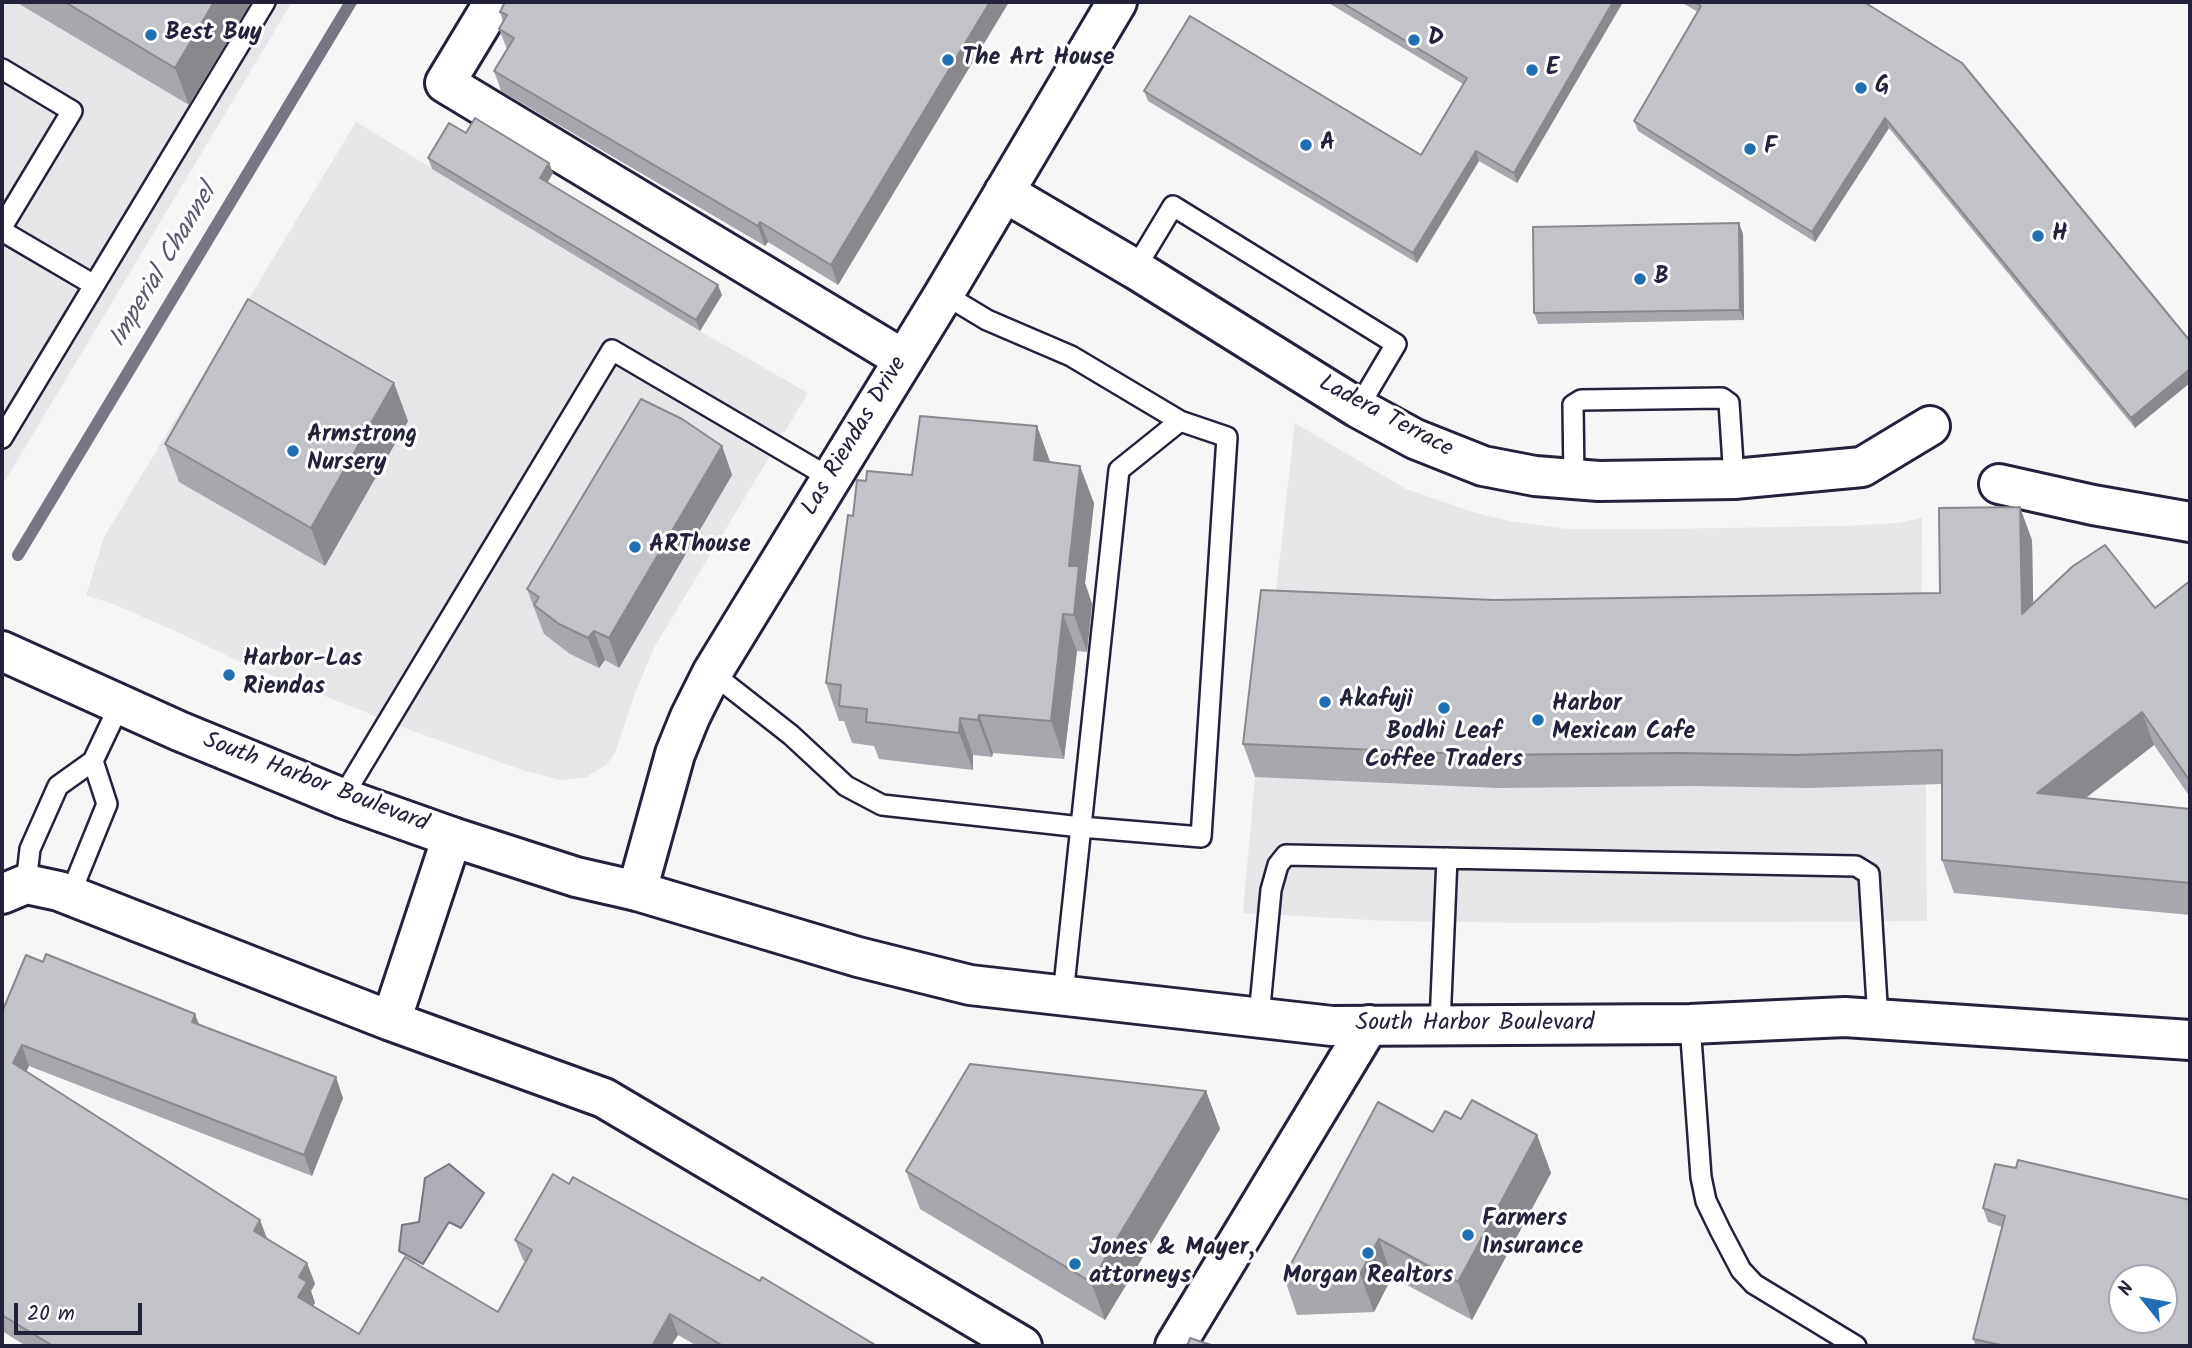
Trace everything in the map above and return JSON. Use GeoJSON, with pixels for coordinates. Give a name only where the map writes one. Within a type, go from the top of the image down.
{"type":"FeatureCollection","features":[{"type":"Feature","properties":{"kind":"street"},"geometry":{"type":"LineString","coordinates":[[494,2],[445,83],[903,359]]}},
{"type":"Feature","properties":{"kind":"street","name":"Las Riendas Drive"},"geometry":{"type":"LineString","coordinates":[[638,891],[676,754],[712,673],[944,294],[1117,2]]}},
{"type":"Feature","properties":{"kind":"street","name":"Ladera Terrace"},"geometry":{"type":"LineString","coordinates":[[1004,192],[1135,269],[1358,408],[1415,439],[1483,466],[1574,480],[1637,482],[1734,479],[1862,467],[1930,426]]}},
{"type":"Feature","properties":{"kind":"street"},"geometry":{"type":"LineString","coordinates":[[2000,484],[2093,505],[2190,522]]}},
{"type":"Feature","properties":{"kind":"street","name":"South Harbor Boulevard"},"geometry":{"type":"LineString","coordinates":[[2,651],[179,731],[342,797],[452,837],[576,877],[638,891],[858,957],[970,985],[1332,1026],[1690,1024],[1845,1017],[2190,1040]]}},
{"type":"Feature","properties":{"kind":"street"},"geometry":{"type":"LineString","coordinates":[[391,1021],[452,837]]}},
{"type":"Feature","properties":{"kind":"street"},"geometry":{"type":"LineString","coordinates":[[14,889],[70,895],[391,1021],[604,1098],[1022,1346]]}},
{"type":"Feature","properties":{"kind":"street"},"geometry":{"type":"LineString","coordinates":[[1175,1346],[1369,1025]]}},
{"type":"Feature","properties":{"kind":"lane"},"geometry":{"type":"LineString","coordinates":[[2,438],[265,2]]}},
{"type":"Feature","properties":{"kind":"lane"},"geometry":{"type":"LineString","coordinates":[[2,69],[72,111],[2,229],[94,285]]}},
{"type":"Feature","properties":{"kind":"lane"},"geometry":{"type":"LineString","coordinates":[[1135,269],[1173,206],[1396,344],[1358,408]]}},
{"type":"Feature","properties":{"kind":"lane"},"geometry":{"type":"LineString","coordinates":[[712,673],[791,735],[846,786],[882,805],[1201,837],[1227,437],[1180,421],[1071,356],[987,320],[944,294]]}},
{"type":"Feature","properties":{"kind":"lane"},"geometry":{"type":"LineString","coordinates":[[342,797],[612,350],[832,479]]}},
{"type":"Feature","properties":{"kind":"lane"},"geometry":{"type":"LineString","coordinates":[[1574,480],[1573,405],[1581,400],[1722,398],[1729,403],[1734,479]]}},
{"type":"Feature","properties":{"kind":"lane"},"geometry":{"type":"LineString","coordinates":[[1063,995],[1119,470],[1180,421]]}},
{"type":"Feature","properties":{"kind":"lane"},"geometry":{"type":"LineString","coordinates":[[14,889],[58,786],[93,761],[120,704]]}},
{"type":"Feature","properties":{"kind":"lane"},"geometry":{"type":"LineString","coordinates":[[70,895],[107,804],[93,761]]}},
{"type":"Feature","properties":{"kind":"lane"},"geometry":{"type":"LineString","coordinates":[[1259,1017],[1271,890],[1278,865],[1286,855],[1856,866],[1869,874],[1878,1020]]}},
{"type":"Feature","properties":{"kind":"lane"},"geometry":{"type":"LineString","coordinates":[[1440,1024],[1447,858]]}},
{"type":"Feature","properties":{"kind":"lane"},"geometry":{"type":"LineString","coordinates":[[1690,1024],[1701,1177],[1706,1201],[1720,1230],[1741,1270],[1754,1284],[1856,1346]]}},
{"type":"Feature","properties":{"kind":"shaded area"},"geometry":{"type":"Polygon","coordinates":[[[2,2],[292,2],[2,486],[2,2]]]}},
{"type":"Feature","properties":{"kind":"shaded area"},"geometry":{"type":"Polygon","coordinates":[[[356,122],[700,331],[808,393],[655,646],[635,693],[615,753],[607,764],[587,777],[561,780],[522,770],[413,731],[246,665],[108,602],[86,596],[104,537],[356,122]]]}},
{"type":"Feature","properties":{"kind":"shaded area"},"geometry":{"type":"Polygon","coordinates":[[[1295,423],[1406,489],[1476,513],[1509,521],[1567,529],[1663,529],[1843,526],[1897,523],[1922,518],[1921,626],[1927,921],[1527,923],[1389,921],[1243,913],[1255,777],[1295,423]]]}},
{"type":"Feature","properties":{"kind":"shaded area"},"geometry":{"type":"Polygon","coordinates":[[[449,1164],[484,1193],[461,1228],[449,1222],[423,1264],[399,1251],[402,1225],[419,1222],[425,1178],[449,1164]]]}},
{"type":"Feature","properties":{"kind":"building"},"geometry":{"type":"Polygon","coordinates":[[[65,2],[214,2],[175,68],[65,2]]]}},
{"type":"Feature","properties":{"kind":"building"},"geometry":{"type":"Polygon","coordinates":[[[505,2],[990,2],[831,265],[760,222],[758,226],[494,71],[514,38],[499,29],[507,15],[500,12],[505,2]]]}},
{"type":"Feature","properties":{"kind":"building"},"geometry":{"type":"Polygon","coordinates":[[[1341,2],[1613,2],[1514,173],[1476,151],[1413,253],[1144,91],[1190,16],[1421,155],[1467,78],[1341,2]]]}},
{"type":"Feature","properties":{"kind":"building"},"geometry":{"type":"Polygon","coordinates":[[[1694,2],[1864,2],[1962,63],[2190,341],[2190,369],[2131,418],[1885,118],[1812,232],[1634,121],[1701,6],[1694,2]]]}},
{"type":"Feature","properties":{"kind":"building"},"geometry":{"type":"Polygon","coordinates":[[[475,118],[549,163],[540,178],[718,285],[696,320],[428,158],[449,123],[466,133],[475,118]]]}},
{"type":"Feature","properties":{"kind":"building","name":"B"},"geometry":{"type":"Polygon","coordinates":[[[1739,223],[1740,310],[1534,313],[1533,227],[1739,223]]]}},
{"type":"Feature","properties":{"kind":"building","name":"Armstrong Nursery"},"geometry":{"type":"Polygon","coordinates":[[[248,299],[394,383],[311,528],[165,444],[248,299]]]}},
{"type":"Feature","properties":{"kind":"building","name":"ARThouse"},"geometry":{"type":"Polygon","coordinates":[[[641,399],[682,419],[722,446],[609,638],[594,631],[588,638],[559,624],[534,605],[539,597],[527,589],[641,399]]]}},
{"type":"Feature","properties":{"kind":"building"},"geometry":{"type":"Polygon","coordinates":[[[920,416],[1037,426],[1034,460],[1080,466],[1069,566],[1079,566],[1074,615],[1063,614],[1051,721],[979,715],[978,720],[960,718],[959,733],[866,722],[867,709],[839,706],[841,685],[826,683],[848,515],[853,516],[857,480],[866,481],[867,471],[912,475],[920,416]]]}},
{"type":"Feature","properties":{"kind":"building"},"geometry":{"type":"Polygon","coordinates":[[[2020,507],[2022,614],[2073,566],[2105,545],[2155,608],[2190,581],[2190,781],[2142,712],[2037,793],[2190,809],[2190,883],[1942,860],[1942,750],[1796,755],[1485,755],[1243,744],[1261,590],[1494,600],[1940,593],[1939,508],[2020,507]]]}},
{"type":"Feature","properties":{"kind":"building"},"geometry":{"type":"Polygon","coordinates":[[[46,954],[195,1014],[192,1022],[336,1077],[304,1155],[22,1045],[13,1063],[260,1220],[254,1231],[307,1263],[299,1277],[307,1282],[298,1297],[359,1334],[405,1257],[498,1312],[532,1250],[515,1240],[553,1174],[569,1184],[573,1177],[760,1281],[762,1277],[877,1346],[723,1346],[670,1314],[652,1346],[53,1346],[2,1315],[2,1012],[26,955],[43,962],[46,954]]]}},
{"type":"Feature","properties":{"kind":"building","name":"Jones & Mayer, attorneys"},"geometry":{"type":"Polygon","coordinates":[[[970,1064],[1206,1091],[1091,1282],[906,1171],[970,1064]]]}},
{"type":"Feature","properties":{"kind":"building"},"geometry":{"type":"Polygon","coordinates":[[[1472,1100],[1537,1135],[1458,1282],[1379,1239],[1360,1274],[1284,1277],[1378,1102],[1433,1132],[1445,1111],[1461,1119],[1472,1100]]]}},
{"type":"Feature","properties":{"kind":"building"},"geometry":{"type":"Polygon","coordinates":[[[2018,1160],[2190,1200],[2190,1346],[2006,1346],[1973,1339],[2005,1216],[1983,1208],[1995,1164],[2016,1168],[2018,1160]]]}},
{"type":"Feature","properties":{"kind":"building"},"geometry":{"type":"Polygon","coordinates":[[[1190,1338],[1214,1346],[1187,1346],[1190,1338]]]}},
{"type":"Feature","properties":{"kind":"waterway","name":"Imperial Channel"},"geometry":{"type":"LineString","coordinates":[[18,555],[351,2]]}},
{"type":"Feature","properties":{"kind":"place","name":"Best Buy"},"geometry":{"type":"Point","coordinates":[151,35]}},
{"type":"Feature","properties":{"kind":"place","name":"D"},"geometry":{"type":"Point","coordinates":[1414,40]}},
{"type":"Feature","properties":{"kind":"place","name":"The Art House"},"geometry":{"type":"Point","coordinates":[948,60]}},
{"type":"Feature","properties":{"kind":"place","name":"E"},"geometry":{"type":"Point","coordinates":[1532,70]}},
{"type":"Feature","properties":{"kind":"place","name":"G"},"geometry":{"type":"Point","coordinates":[1861,88]}},
{"type":"Feature","properties":{"kind":"place","name":"A"},"geometry":{"type":"Point","coordinates":[1306,145]}},
{"type":"Feature","properties":{"kind":"place","name":"F"},"geometry":{"type":"Point","coordinates":[1750,149]}},
{"type":"Feature","properties":{"kind":"place","name":"H"},"geometry":{"type":"Point","coordinates":[2038,236]}},
{"type":"Feature","properties":{"kind":"place","name":"B"},"geometry":{"type":"Point","coordinates":[1640,279]}},
{"type":"Feature","properties":{"kind":"place","name":"Armstrong Nursery"},"geometry":{"type":"Point","coordinates":[293,451]}},
{"type":"Feature","properties":{"kind":"place","name":"ARThouse"},"geometry":{"type":"Point","coordinates":[635,547]}},
{"type":"Feature","properties":{"kind":"place","name":"Harbor-Las Riendas"},"geometry":{"type":"Point","coordinates":[229,675]}},
{"type":"Feature","properties":{"kind":"place","name":"Akafuji"},"geometry":{"type":"Point","coordinates":[1325,702]}},
{"type":"Feature","properties":{"kind":"place","name":"Bodhi Leaf Coffee Traders"},"geometry":{"type":"Point","coordinates":[1444,708]}},
{"type":"Feature","properties":{"kind":"place","name":"Harbor Mexican Cafe"},"geometry":{"type":"Point","coordinates":[1538,720]}},
{"type":"Feature","properties":{"kind":"place","name":"Farmers Insurance"},"geometry":{"type":"Point","coordinates":[1468,1235]}},
{"type":"Feature","properties":{"kind":"place","name":"Morgan Realtors"},"geometry":{"type":"Point","coordinates":[1368,1253]}},
{"type":"Feature","properties":{"kind":"place","name":"Jones & Mayer, attorneys"},"geometry":{"type":"Point","coordinates":[1075,1264]}}]}
